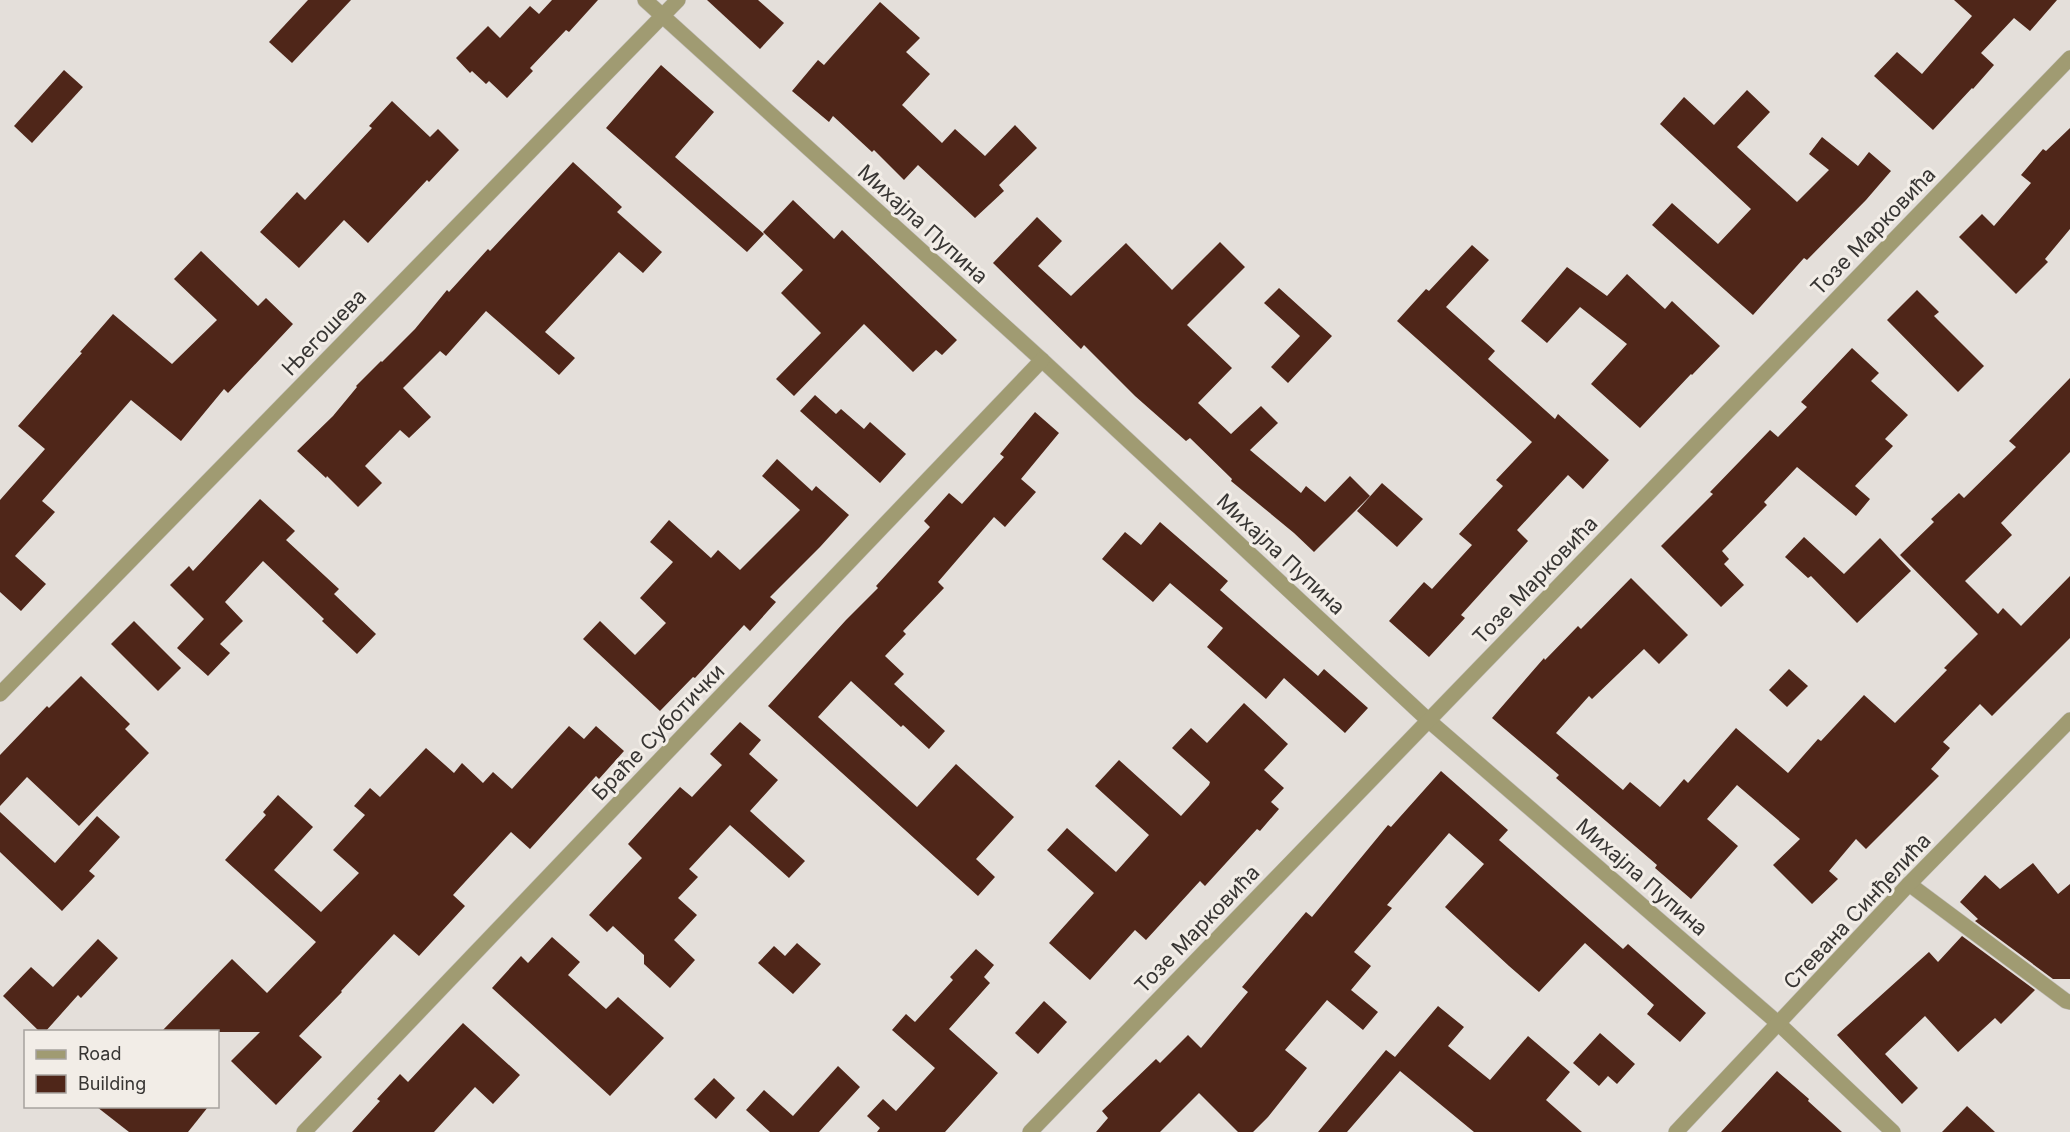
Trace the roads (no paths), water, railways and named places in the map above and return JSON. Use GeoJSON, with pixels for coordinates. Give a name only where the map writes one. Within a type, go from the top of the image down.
{"type":"FeatureCollection","features":[{"type":"Feature","properties":{"kind":"street","name":"Михајла Пупина"},"geometry":{"type":"LineString","coordinates":[[645,0],[1041,360],[1428,720],[1779,1024],[1893,1132]]}},
{"type":"Feature","properties":{"kind":"street","name":"Његошева"},"geometry":{"type":"LineString","coordinates":[[0,694],[678,0]]}},
{"type":"Feature","properties":{"kind":"street","name":"Тозе Марковића"},"geometry":{"type":"LineString","coordinates":[[1030,1132],[2070,58]]}},
{"type":"Feature","properties":{"kind":"street","name":"Браће Суботички"},"geometry":{"type":"LineString","coordinates":[[304,1132],[1041,360]]}},
{"type":"Feature","properties":{"kind":"street","name":"Стевана Синђелића"},"geometry":{"type":"LineString","coordinates":[[1676,1132],[1909,885],[2070,720]]}},
{"type":"Feature","properties":{"kind":"street"},"geometry":{"type":"LineString","coordinates":[[1909,885],[2070,1002]]}}]}
